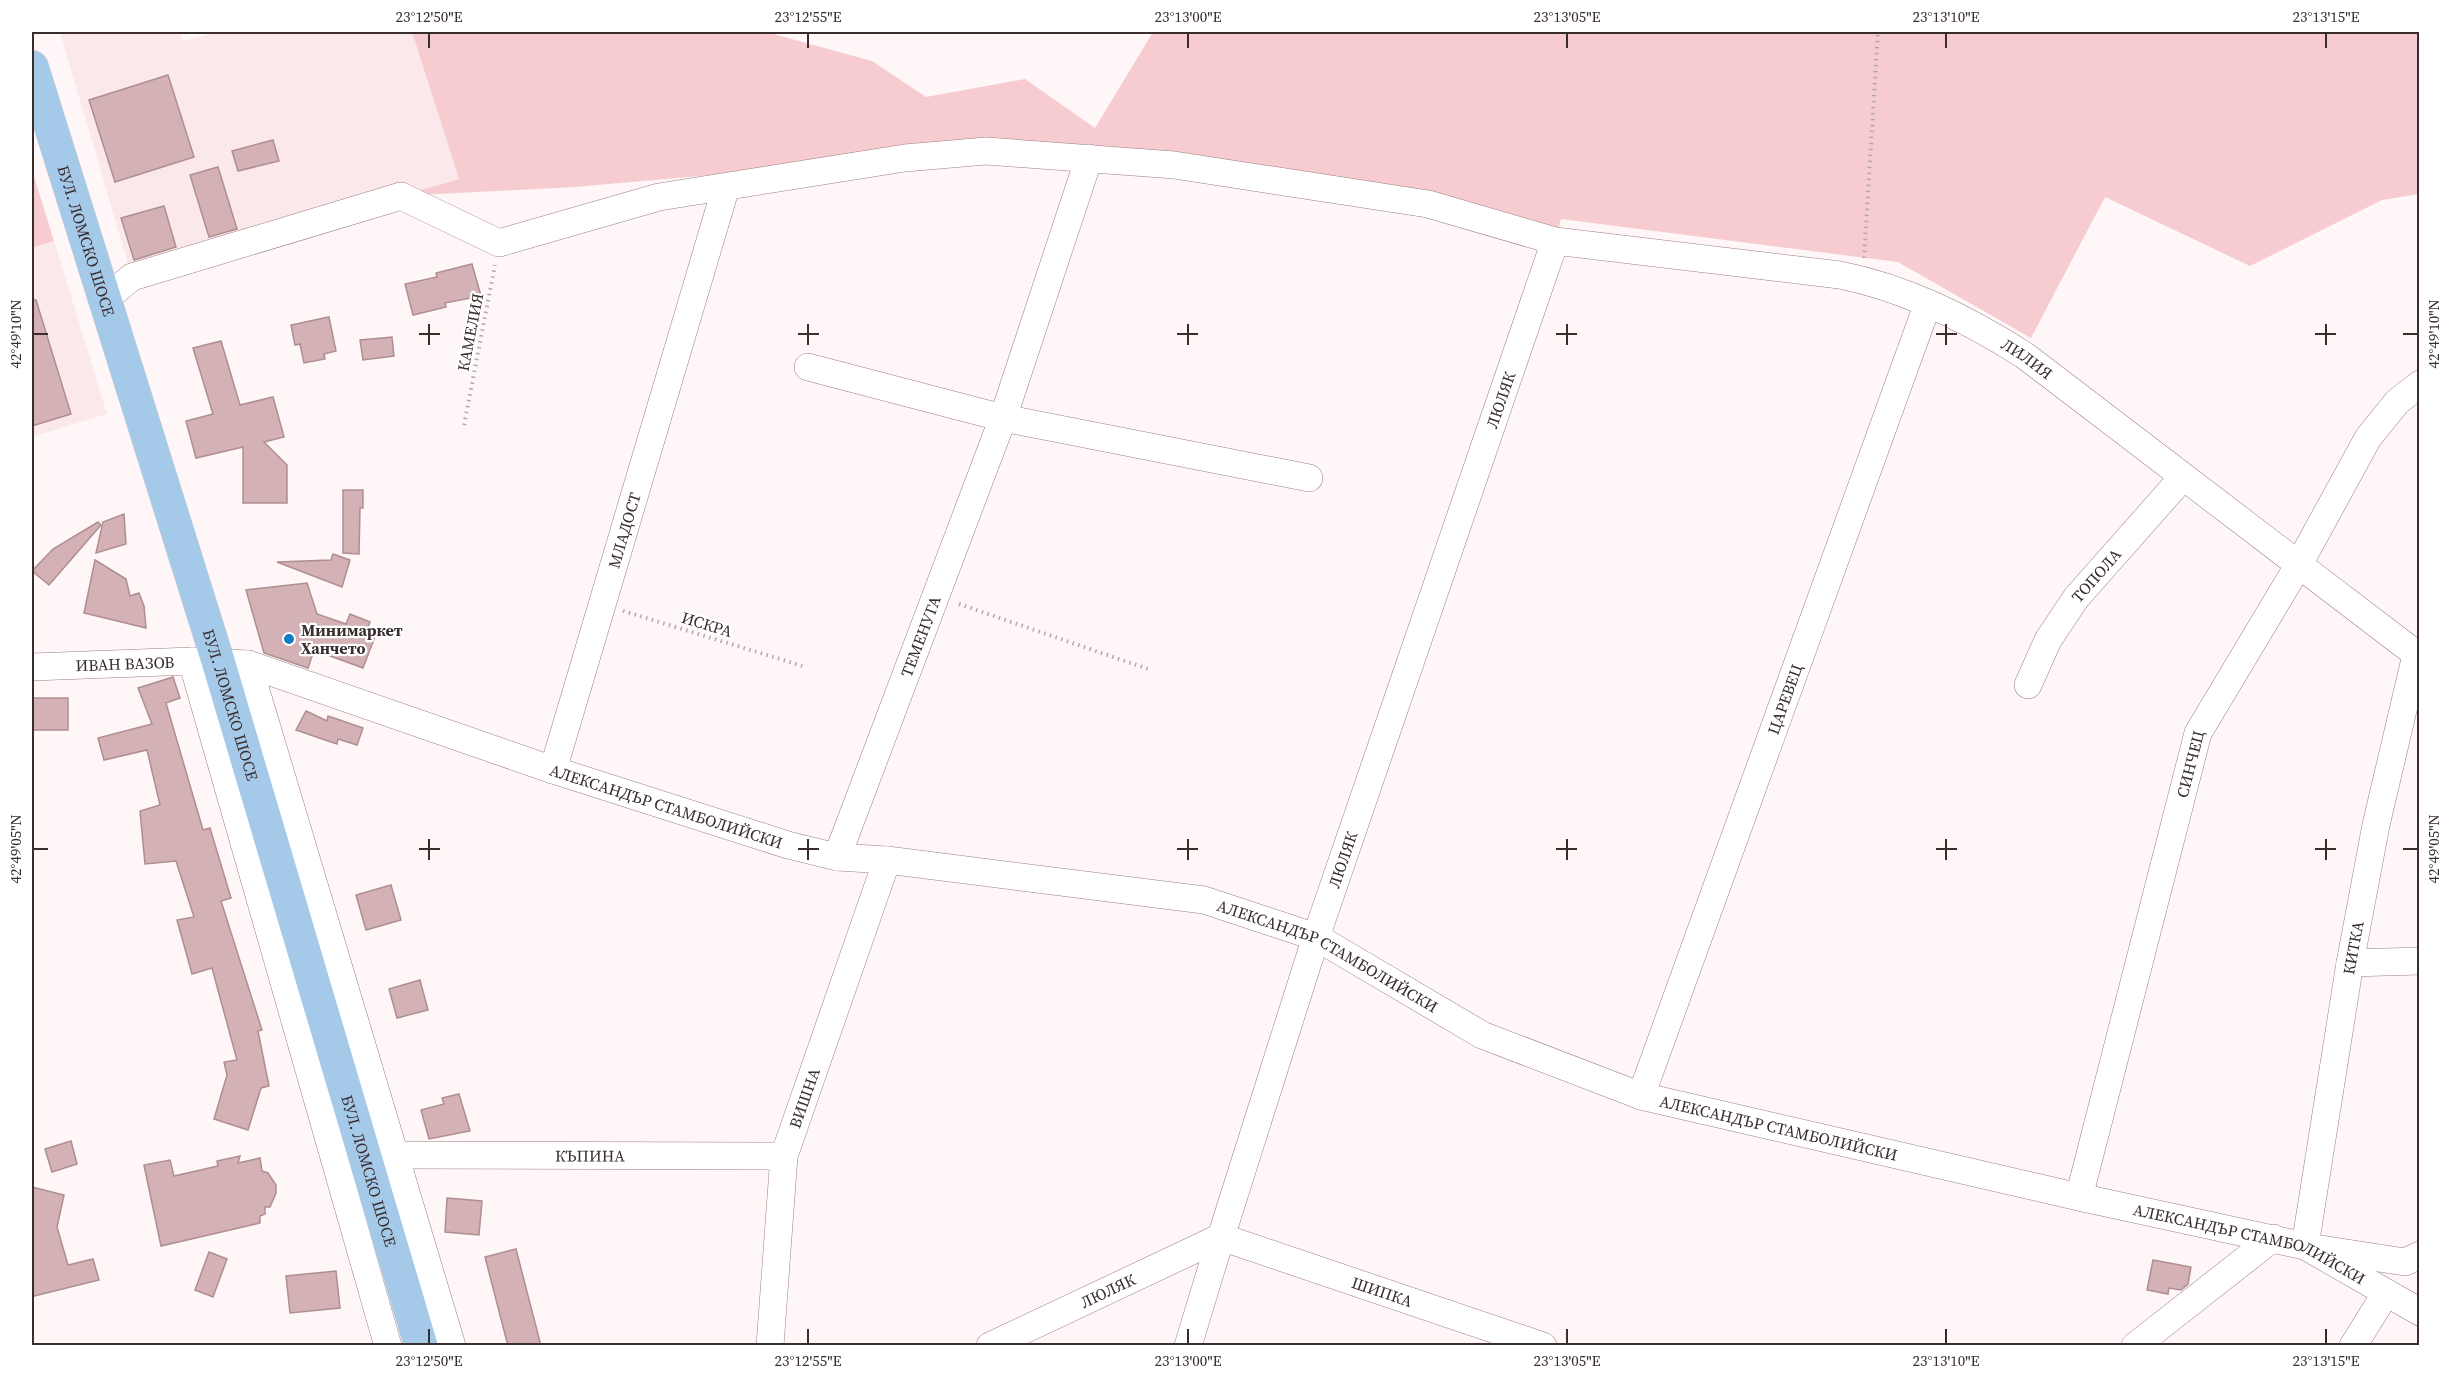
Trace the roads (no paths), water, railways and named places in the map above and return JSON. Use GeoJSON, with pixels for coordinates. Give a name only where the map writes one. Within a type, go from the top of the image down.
{"type":"FeatureCollection","features":[{"type":"Feature","properties":{"kind":"main road","name":"БУЛ. ЛОМСКО ШОСЕ"},"geometry":{"type":"LineString","coordinates":[[32,67],[103,301],[219,662],[421,1346]]}},
{"type":"Feature","properties":{"kind":"street","name":"ЛИЛИЯ"},"geometry":{"type":"LineString","coordinates":[[103,301],[132,278],[400,196],[499,243],[659,197],[905,158],[986,151],[1174,165],[1428,204],[1555,242],[1863,280],[1928,303],[1974,324],[2024,355],[2418,656]]}},
{"type":"Feature","properties":{"kind":"street","name":"ТЕМЕНУГА"},"geometry":{"type":"LineString","coordinates":[[837,857],[1003,418],[1089,158]]}},
{"type":"Feature","properties":{"kind":"street","name":"МЛАДОСТ"},"geometry":{"type":"LineString","coordinates":[[553,770],[604,605],[726,187]]}},
{"type":"Feature","properties":{"kind":"street","name":"ЛЮЛЯК"},"geometry":{"type":"LineString","coordinates":[[990,1346],[1221,1237],[1316,937],[1555,242]]}},
{"type":"Feature","properties":{"kind":"street","name":"ЦАРЕВЕЦ"},"geometry":{"type":"LineString","coordinates":[[1641,1096],[1928,303]]}},
{"type":"Feature","properties":{"kind":"street"},"geometry":{"type":"LineString","coordinates":[[808,367],[1003,418],[1309,478]]}},
{"type":"Feature","properties":{"kind":"street","name":"СИНЧЕЦ"},"geometry":{"type":"LineString","coordinates":[[2079,1197],[2198,733],[2298,566],[2368,438],[2397,402],[2420,384]]}},
{"type":"Feature","properties":{"kind":"street","name":"ТОПОЛА"},"geometry":{"type":"LineString","coordinates":[[2028,686],[2048,640],[2076,598],[2183,477]]}},
{"type":"Feature","properties":{"kind":"street","name":"КИТКА"},"geometry":{"type":"LineString","coordinates":[[2305,1246],[2350,963],[2376,825],[2418,656]]}},
{"type":"Feature","properties":{"kind":"street"},"geometry":{"type":"LineString","coordinates":[[219,662],[396,1155],[452,1346]]}},
{"type":"Feature","properties":{"kind":"street"},"geometry":{"type":"LineString","coordinates":[[219,662],[388,1346]]}},
{"type":"Feature","properties":{"kind":"street","name":"АЛЕКСАНДЪР СТАМБОЛИЙСКИ"},"geometry":{"type":"LineString","coordinates":[[219,662],[788,845],[837,857],[887,860],[1204,900],[1316,937],[1482,1035],[1641,1096],[2079,1197],[2305,1246],[2420,1312]]}},
{"type":"Feature","properties":{"kind":"street","name":"ИВАН ВАЗОВ"},"geometry":{"type":"LineString","coordinates":[[32,667],[219,662]]}},
{"type":"Feature","properties":{"kind":"street","name":"ВИШНА"},"geometry":{"type":"LineString","coordinates":[[770,1346],[784,1156],[887,860]]}},
{"type":"Feature","properties":{"kind":"street"},"geometry":{"type":"LineString","coordinates":[[2350,963],[2420,961]]}},
{"type":"Feature","properties":{"kind":"street","name":"КЪПИНА"},"geometry":{"type":"LineString","coordinates":[[396,1155],[784,1156]]}},
{"type":"Feature","properties":{"kind":"street"},"geometry":{"type":"LineString","coordinates":[[1188,1346],[1221,1237]]}},
{"type":"Feature","properties":{"kind":"street","name":"ШИПКА"},"geometry":{"type":"LineString","coordinates":[[1221,1237],[1543,1346]]}},
{"type":"Feature","properties":{"kind":"street"},"geometry":{"type":"LineString","coordinates":[[2135,1346],[2273,1238]]}},
{"type":"Feature","properties":{"kind":"street"},"geometry":{"type":"LineString","coordinates":[[2305,1246],[2405,1262],[2420,1255]]}},
{"type":"Feature","properties":{"kind":"street"},"geometry":{"type":"LineString","coordinates":[[2353,1346],[2386,1293]]}},
{"type":"Feature","properties":{"kind":"place","name":"Минимаркет Ханчето"},"geometry":{"type":"Point","coordinates":[289,639]}}]}
